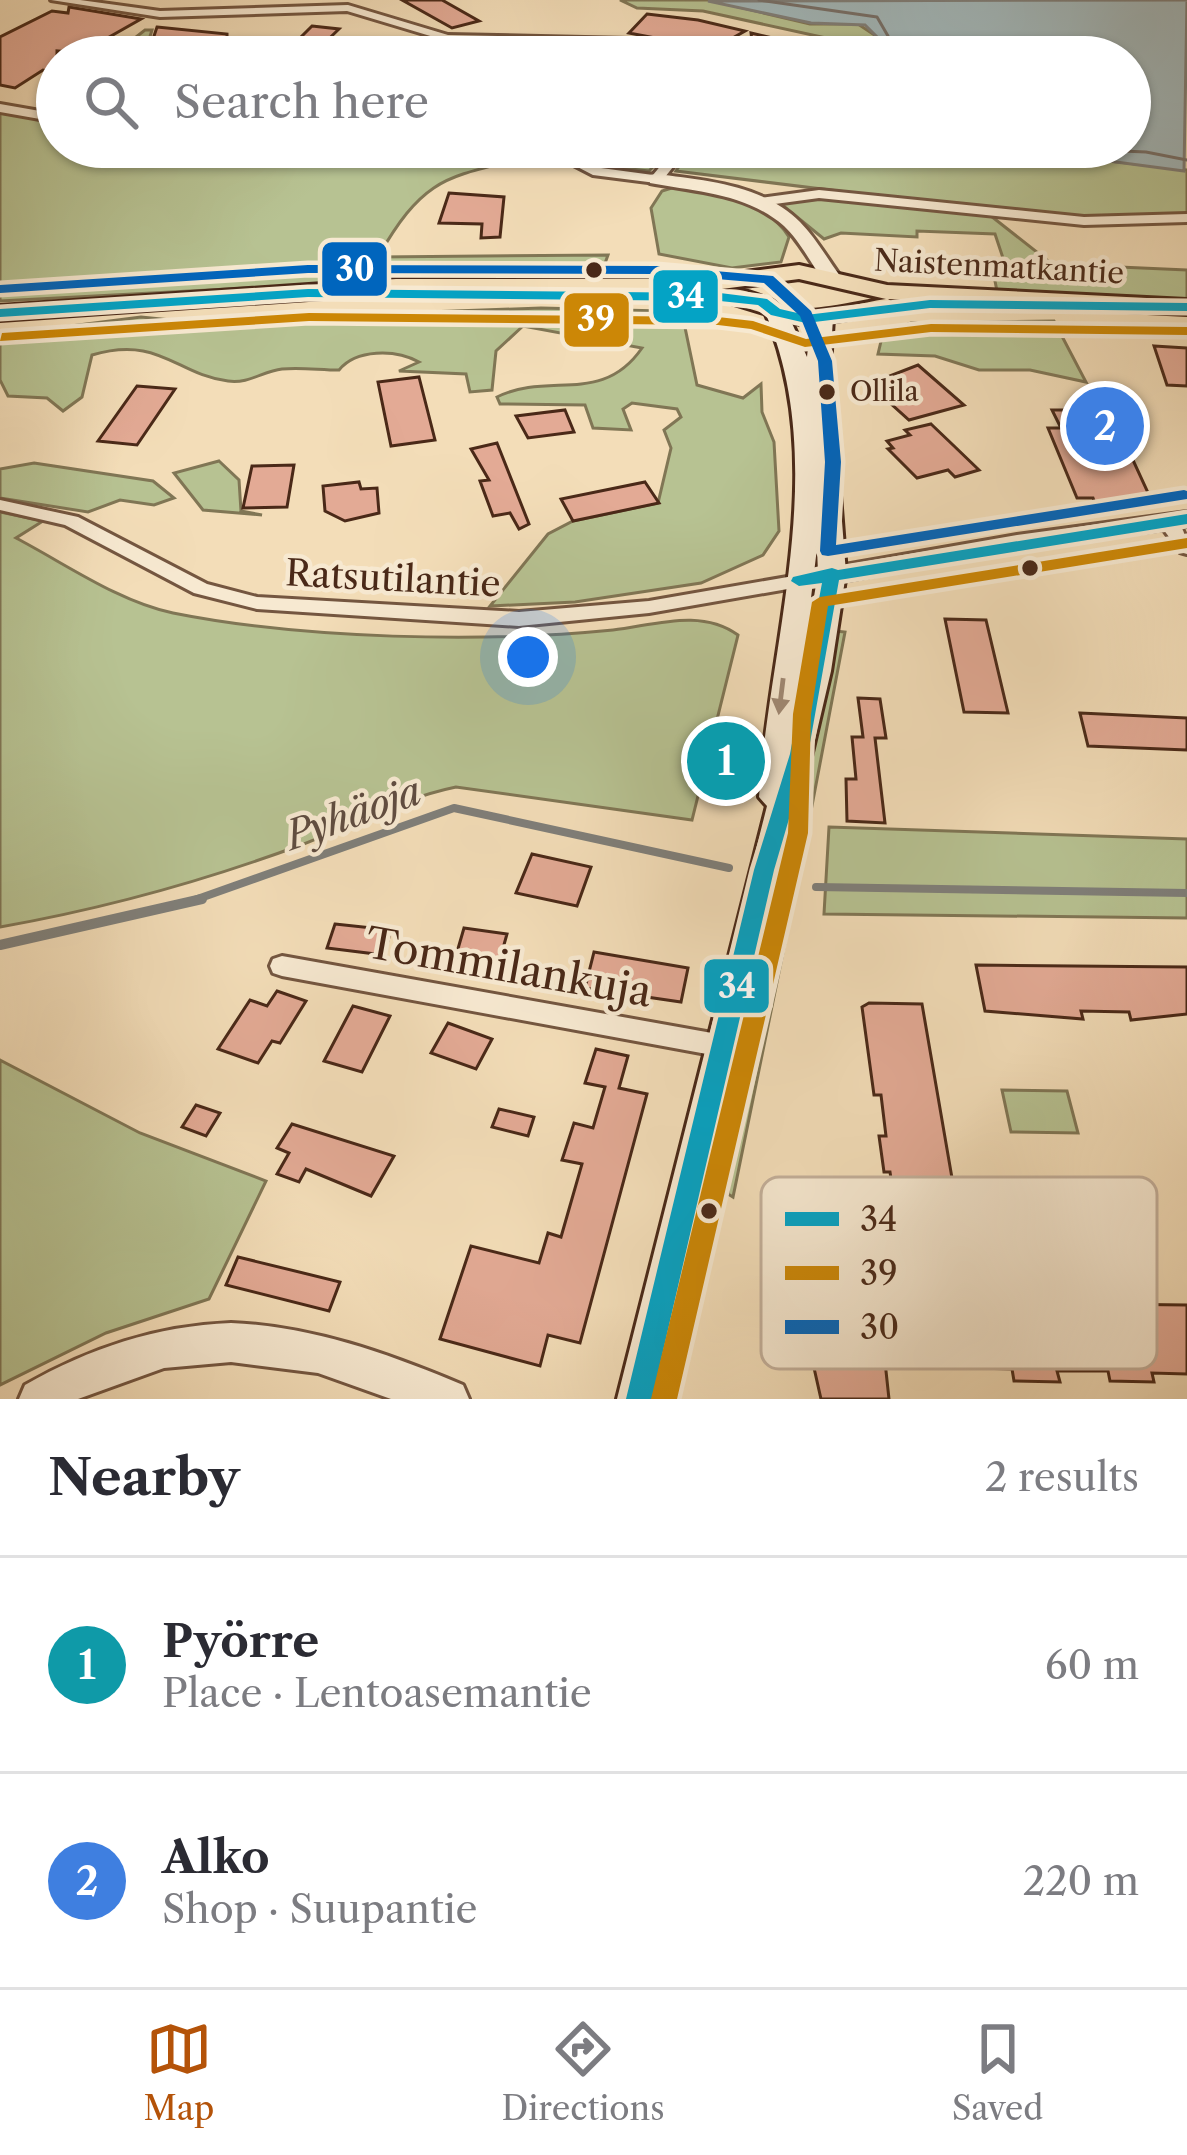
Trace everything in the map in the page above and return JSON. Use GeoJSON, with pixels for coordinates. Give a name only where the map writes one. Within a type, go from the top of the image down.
{"type":"FeatureCollection","features":[{"type":"Feature","properties":{"kind":"main road"},"geometry":{"type":"LineString","coordinates":[[773,291],[837,298]]}},
{"type":"Feature","properties":{"kind":"main road"},"geometry":{"type":"LineString","coordinates":[[773,291],[802,367],[807,542],[778,712],[775,827]]}},
{"type":"Feature","properties":{"kind":"main road"},"geometry":{"type":"LineString","coordinates":[[0,313],[308,293],[773,291],[837,298]]}},
{"type":"Feature","properties":{"kind":"main road"},"geometry":{"type":"LineString","coordinates":[[639,1399],[775,827],[799,754],[832,573],[829,468],[818,366],[837,298]]}},
{"type":"Feature","properties":{"kind":"main road","name":"Naistenmatkantie"},"geometry":{"type":"LineString","coordinates":[[837,298],[930,304],[1187,307]]}},
{"type":"Feature","properties":{"kind":"street"},"geometry":{"type":"LineString","coordinates":[[56,0],[160,14],[349,4],[441,36]]}},
{"type":"Feature","properties":{"kind":"street"},"geometry":{"type":"LineString","coordinates":[[0,108],[36,114]]}},
{"type":"Feature","properties":{"kind":"street"},"geometry":{"type":"LineString","coordinates":[[590,168],[709,186],[760,202],[792,224],[837,298]]}},
{"type":"Feature","properties":{"kind":"street"},"geometry":{"type":"LineString","coordinates":[[656,179],[665,168]]}},
{"type":"Feature","properties":{"kind":"street"},"geometry":{"type":"LineString","coordinates":[[760,202],[819,194],[1084,221],[1187,218]]}},
{"type":"Feature","properties":{"kind":"street"},"geometry":{"type":"LineString","coordinates":[[773,291],[804,247]]}},
{"type":"Feature","properties":{"kind":"street","name":"Ratsutilantie"},"geometry":{"type":"LineString","coordinates":[[0,505],[71,521],[201,589],[257,603],[518,619],[649,607],[799,580]]}},
{"type":"Feature","properties":{"kind":"street"},"geometry":{"type":"LineString","coordinates":[[799,580],[1177,521],[1187,548]]}},
{"type":"Feature","properties":{"kind":"street","name":"Tommilankuja"},"geometry":{"type":"LineString","coordinates":[[282,965],[723,1046]]}},
{"type":"Feature","properties":{"kind":"street"},"geometry":{"type":"LineString","coordinates":[[39,1399],[110,1364],[157,1349],[253,1342],[301,1349],[449,1399]]}},
{"type":"Feature","properties":{"kind":"green space"},"geometry":{"type":"Polygon","coordinates":[[[620,0],[709,0],[810,24],[858,24],[876,36],[817,36],[703,11],[637,8],[620,0]]]}},
{"type":"Feature","properties":{"kind":"green space"},"geometry":{"type":"Polygon","coordinates":[[[0,112],[36,118],[36,168],[486,168],[428,192],[378,257],[608,255],[604,266],[527,266],[342,283],[0,301],[0,112]]]}},
{"type":"Feature","properties":{"kind":"green space"},"geometry":{"type":"Polygon","coordinates":[[[1151,166],[1187,170],[1187,215],[1097,219],[1024,214],[676,171],[1151,166]]]}},
{"type":"Feature","properties":{"kind":"green space"},"geometry":{"type":"Polygon","coordinates":[[[675,187],[738,200],[767,214],[789,237],[781,262],[732,268],[659,254],[651,208],[662,191],[675,187]]]}},
{"type":"Feature","properties":{"kind":"green space"},"geometry":{"type":"Polygon","coordinates":[[[814,198],[991,216],[1052,264],[1187,270],[1187,301],[997,291],[994,276],[1004,261],[995,234],[841,233],[824,239],[781,204],[814,198]]]}},
{"type":"Feature","properties":{"kind":"green space"},"geometry":{"type":"Polygon","coordinates":[[[541,308],[662,311],[683,318],[697,385],[743,398],[761,384],[762,412],[774,442],[779,531],[763,555],[701,583],[575,602],[490,606],[548,534],[573,521],[658,503],[671,448],[664,430],[681,417],[677,409],[632,403],[623,409],[631,430],[593,428],[585,405],[500,404],[497,397],[536,387],[593,382],[626,366],[642,348],[523,326],[496,351],[492,390],[470,392],[466,374],[399,371],[419,362],[388,353],[355,358],[339,370],[282,369],[236,381],[210,377],[151,353],[115,350],[92,355],[82,397],[63,411],[47,398],[8,396],[0,380],[0,335],[141,317],[181,321],[541,308]]]}},
{"type":"Feature","properties":{"kind":"green space"},"geometry":{"type":"Polygon","coordinates":[[[1054,321],[1086,382],[1030,370],[979,370],[935,356],[878,354],[883,333],[911,323],[1054,321]]]}},
{"type":"Feature","properties":{"kind":"green space"},"geometry":{"type":"Polygon","coordinates":[[[219,461],[239,480],[241,511],[262,515],[203,510],[174,473],[219,461]]]}},
{"type":"Feature","properties":{"kind":"green space"},"geometry":{"type":"Polygon","coordinates":[[[34,463],[153,481],[174,498],[154,505],[120,500],[88,512],[0,498],[0,469],[34,463]]]}},
{"type":"Feature","properties":{"kind":"green space"},"geometry":{"type":"Polygon","coordinates":[[[0,512],[43,521],[16,538],[112,591],[153,608],[224,622],[335,633],[450,637],[562,634],[677,620],[724,627],[738,635],[692,820],[456,787],[190,882],[0,927],[0,512]]]}},
{"type":"Feature","properties":{"kind":"green space"},"geometry":{"type":"Polygon","coordinates":[[[835,631],[845,632],[811,811],[801,809],[835,631]]]}},
{"type":"Feature","properties":{"kind":"green space"},"geometry":{"type":"Polygon","coordinates":[[[829,827],[1187,839],[1187,918],[824,914],[829,827]]]}},
{"type":"Feature","properties":{"kind":"green space"},"geometry":{"type":"Polygon","coordinates":[[[788,857],[802,860],[733,1197],[728,1194],[731,1114],[788,857]]]}},
{"type":"Feature","properties":{"kind":"green space"},"geometry":{"type":"Polygon","coordinates":[[[0,1060],[140,1133],[266,1181],[209,1299],[106,1333],[0,1385],[0,1060]]]}},
{"type":"Feature","properties":{"kind":"green space"},"geometry":{"type":"Polygon","coordinates":[[[1002,1090],[1067,1091],[1078,1133],[1011,1132],[1002,1090]]]}},
{"type":"Feature","properties":{"kind":"water"},"geometry":{"type":"Polygon","coordinates":[[[1187,0],[1184,171],[1151,167],[1151,36],[876,36],[865,25],[811,23],[708,1],[1187,0]]]}},
{"type":"Feature","properties":{"kind":"building"},"geometry":{"type":"Polygon","coordinates":[[[402,0],[442,0],[479,21],[452,28],[402,0]]]}},
{"type":"Feature","properties":{"kind":"building"},"geometry":{"type":"Polygon","coordinates":[[[69,7],[141,19],[111,36],[36,36],[36,74],[15,88],[0,85],[0,37],[52,11],[68,13],[69,7]]]}},
{"type":"Feature","properties":{"kind":"building"},"geometry":{"type":"Polygon","coordinates":[[[647,14],[745,31],[736,36],[629,33],[647,14]]]}},
{"type":"Feature","properties":{"kind":"building"},"geometry":{"type":"Polygon","coordinates":[[[312,26],[339,29],[332,36],[302,36],[312,26]]]}},
{"type":"Feature","properties":{"kind":"building"},"geometry":{"type":"Polygon","coordinates":[[[157,27],[227,34],[227,36],[154,36],[157,27]]]}},
{"type":"Feature","properties":{"kind":"building"},"geometry":{"type":"Polygon","coordinates":[[[449,193],[504,197],[500,237],[481,238],[482,224],[439,223],[449,193]]]}},
{"type":"Feature","properties":{"kind":"building"},"geometry":{"type":"Polygon","coordinates":[[[1154,346],[1187,348],[1187,386],[1167,385],[1154,346]]]}},
{"type":"Feature","properties":{"kind":"building"},"geometry":{"type":"Polygon","coordinates":[[[918,365],[964,405],[909,420],[869,384],[918,365]]]}},
{"type":"Feature","properties":{"kind":"building"},"geometry":{"type":"Polygon","coordinates":[[[419,377],[435,440],[391,446],[378,382],[419,377]]]}},
{"type":"Feature","properties":{"kind":"building"},"geometry":{"type":"Polygon","coordinates":[[[137,386],[175,389],[137,445],[98,441],[137,386]]]}},
{"type":"Feature","properties":{"kind":"building"},"geometry":{"type":"Polygon","coordinates":[[[565,410],[574,432],[528,438],[516,416],[565,410]]]}},
{"type":"Feature","properties":{"kind":"building"},"geometry":{"type":"Polygon","coordinates":[[[1052,410],[1110,410],[1150,497],[1096,506],[1093,498],[1077,498],[1048,428],[1061,428],[1052,410]]]}},
{"type":"Feature","properties":{"kind":"building"},"geometry":{"type":"Polygon","coordinates":[[[931,424],[979,470],[955,477],[948,470],[917,478],[888,449],[893,448],[887,441],[910,435],[905,430],[931,424]]]}},
{"type":"Feature","properties":{"kind":"building"},"geometry":{"type":"Polygon","coordinates":[[[497,443],[529,524],[519,529],[510,513],[493,516],[480,481],[489,480],[471,449],[497,443]]]}},
{"type":"Feature","properties":{"kind":"building"},"geometry":{"type":"Polygon","coordinates":[[[294,465],[287,507],[243,508],[252,466],[294,465]]]}},
{"type":"Feature","properties":{"kind":"building"},"geometry":{"type":"Polygon","coordinates":[[[359,482],[361,489],[377,488],[379,513],[345,521],[325,511],[323,486],[359,482]]]}},
{"type":"Feature","properties":{"kind":"building"},"geometry":{"type":"Polygon","coordinates":[[[645,482],[659,503],[573,521],[561,499],[645,482]]]}},
{"type":"Feature","properties":{"kind":"building"},"geometry":{"type":"Polygon","coordinates":[[[945,619],[986,620],[1008,713],[964,712],[945,619]]]}},
{"type":"Feature","properties":{"kind":"building"},"geometry":{"type":"Polygon","coordinates":[[[858,698],[880,699],[886,738],[875,738],[885,823],[847,821],[846,779],[856,779],[852,737],[863,737],[858,698]]]}},
{"type":"Feature","properties":{"kind":"building"},"geometry":{"type":"Polygon","coordinates":[[[1080,713],[1187,718],[1187,750],[1088,746],[1080,713]]]}},
{"type":"Feature","properties":{"kind":"building"},"geometry":{"type":"Polygon","coordinates":[[[532,854],[591,867],[577,906],[516,893],[532,854]]]}},
{"type":"Feature","properties":{"kind":"building"},"geometry":{"type":"Polygon","coordinates":[[[335,924],[391,930],[384,955],[327,948],[335,924]]]}},
{"type":"Feature","properties":{"kind":"building"},"geometry":{"type":"Polygon","coordinates":[[[464,928],[507,934],[498,966],[455,959],[464,928]]]}},
{"type":"Feature","properties":{"kind":"building"},"geometry":{"type":"Polygon","coordinates":[[[594,952],[688,968],[681,1002],[585,988],[594,952]]]}},
{"type":"Feature","properties":{"kind":"building"},"geometry":{"type":"Polygon","coordinates":[[[976,965],[1187,967],[1187,1014],[1131,1020],[1129,1012],[1081,1011],[1083,1019],[985,1011],[976,965]]]}},
{"type":"Feature","properties":{"kind":"building"},"geometry":{"type":"Polygon","coordinates":[[[277,991],[306,1001],[280,1043],[272,1041],[258,1063],[218,1049],[250,1000],[267,1006],[277,991]]]}},
{"type":"Feature","properties":{"kind":"building"},"geometry":{"type":"Polygon","coordinates":[[[869,1003],[922,1004],[952,1177],[891,1177],[884,1172],[881,1095],[874,1095],[862,1007],[869,1003]]]}},
{"type":"Feature","properties":{"kind":"building"},"geometry":{"type":"Polygon","coordinates":[[[353,1006],[390,1016],[362,1072],[324,1061],[353,1006]]]}},
{"type":"Feature","properties":{"kind":"building"},"geometry":{"type":"Polygon","coordinates":[[[448,1023],[492,1039],[476,1069],[431,1053],[448,1023]]]}},
{"type":"Feature","properties":{"kind":"building"},"geometry":{"type":"Polygon","coordinates":[[[596,1049],[628,1056],[619,1088],[647,1094],[580,1343],[548,1335],[540,1366],[440,1339],[471,1246],[539,1263],[548,1233],[561,1237],[582,1164],[562,1160],[574,1123],[593,1128],[605,1087],[585,1083],[596,1049]]]}},
{"type":"Feature","properties":{"kind":"building"},"geometry":{"type":"Polygon","coordinates":[[[196,1105],[220,1113],[206,1136],[182,1127],[196,1105]]]}},
{"type":"Feature","properties":{"kind":"building"},"geometry":{"type":"Polygon","coordinates":[[[499,1109],[534,1117],[528,1136],[492,1127],[499,1109]]]}},
{"type":"Feature","properties":{"kind":"building"},"geometry":{"type":"Polygon","coordinates":[[[292,1124],[394,1156],[371,1196],[306,1169],[299,1182],[277,1174],[289,1153],[277,1148],[292,1124]]]}},
{"type":"Feature","properties":{"kind":"building"},"geometry":{"type":"Polygon","coordinates":[[[238,1257],[340,1282],[329,1311],[226,1285],[238,1257]]]}},
{"type":"Feature","properties":{"kind":"building"},"geometry":{"type":"Polygon","coordinates":[[[1157,1305],[1187,1305],[1187,1374],[1152,1373],[1154,1382],[1110,1381],[1108,1371],[1057,1371],[1060,1382],[1014,1381],[1012,1369],[1157,1369],[1157,1305]]]}},
{"type":"Feature","properties":{"kind":"building"},"geometry":{"type":"Polygon","coordinates":[[[814,1369],[886,1369],[889,1399],[821,1399],[814,1369]]]}},
{"type":"Feature","properties":{"kind":"waterway","name":"Pyhäoja"},"geometry":{"type":"LineString","coordinates":[[189,902],[454,808],[729,868]]}},
{"type":"Feature","properties":{"kind":"waterway","name":"Pyhäoja"},"geometry":{"type":"LineString","coordinates":[[816,887],[1187,893]]}},
{"type":"Feature","properties":{"kind":"waterway","name":"Pyhäoja"},"geometry":{"type":"LineString","coordinates":[[189,902],[202,899]]}},
{"type":"Feature","properties":{"kind":"waterway","name":"Pyhäoja"},"geometry":{"type":"LineString","coordinates":[[0,945],[189,902]]}},
{"type":"Feature","properties":{"kind":"transit line","name":"30"},"geometry":{"type":"LineString","coordinates":[[0,289],[308,269],[657,270],[768,279],[806,314],[825,361],[833,462],[828,551],[1184,495]]}},
{"type":"Feature","properties":{"kind":"transit line","name":"34"},"geometry":{"type":"LineString","coordinates":[[0,313],[308,293],[720,297],[762,302],[776,312],[806,319],[930,304],[1187,307]]}},
{"type":"Feature","properties":{"kind":"transit line","name":"39"},"geometry":{"type":"LineString","coordinates":[[2,337],[309,317],[718,321],[753,325],[805,343],[931,328],[1187,331]]}},
{"type":"Feature","properties":{"kind":"transit line","name":"34"},"geometry":{"type":"LineString","coordinates":[[799,581],[1187,519]]}},
{"type":"Feature","properties":{"kind":"transit line","name":"39"},"geometry":{"type":"LineString","coordinates":[[664,1399],[798,833],[802,714],[820,602],[1187,543]]}},
{"type":"Feature","properties":{"kind":"transit line","name":"34"},"geometry":{"type":"LineString","coordinates":[[639,1399],[764,870],[799,754],[832,573]]}},
{"type":"Feature","properties":{"kind":"place","name":"Ollila"},"geometry":{"type":"Point","coordinates":[827,392]}},
{"type":"Feature","properties":{"kind":"place","name":"Alko"},"geometry":{"type":"Point","coordinates":[1105,426]}},
{"type":"Feature","properties":{"kind":"place","name":"Pyörre"},"geometry":{"type":"Point","coordinates":[726,761]}}]}
